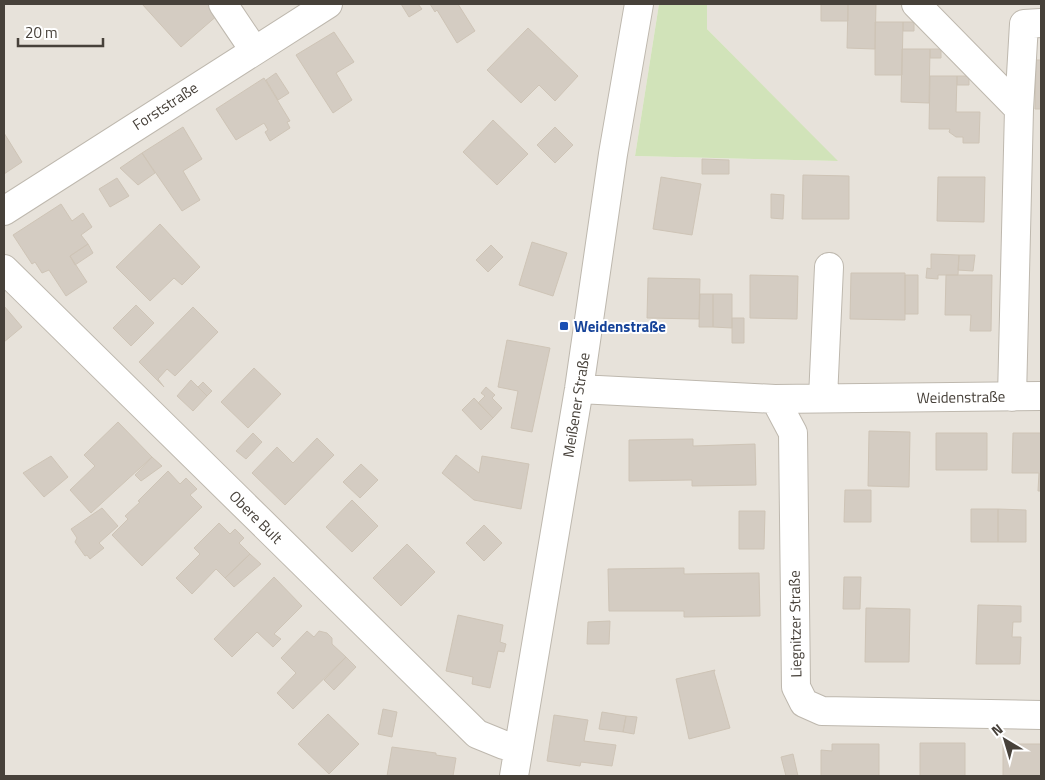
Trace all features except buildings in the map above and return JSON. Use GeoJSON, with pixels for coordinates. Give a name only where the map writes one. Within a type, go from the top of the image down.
{"type":"FeatureCollection","features":[{"type":"Feature","properties":{"kind":"street"},"geometry":{"type":"LineString","coordinates":[[222,4],[254,50]]}},
{"type":"Feature","properties":{"kind":"street","name":"Forststraße"},"geometry":{"type":"LineString","coordinates":[[4,211],[328,4]]}},
{"type":"Feature","properties":{"kind":"street","name":"Meißener Straße"},"geometry":{"type":"LineString","coordinates":[[514,776],[579,389],[613,154],[639,4]]}},
{"type":"Feature","properties":{"kind":"street"},"geometry":{"type":"LineString","coordinates":[[916,4],[1019,109]]}},
{"type":"Feature","properties":{"kind":"street","name":"Weidenstraße"},"geometry":{"type":"LineString","coordinates":[[1012,396],[1019,109],[1024,24],[1038,17]]}},
{"type":"Feature","properties":{"kind":"street"},"geometry":{"type":"LineString","coordinates":[[823,398],[829,267]]}},
{"type":"Feature","properties":{"kind":"street","name":"Obere Bult"},"geometry":{"type":"LineString","coordinates":[[4,269],[477,734],[504,745],[519,747]]}},
{"type":"Feature","properties":{"kind":"street","name":"Weidenstraße"},"geometry":{"type":"LineString","coordinates":[[579,389],[775,399],[1041,396]]}},
{"type":"Feature","properties":{"kind":"street","name":"Liegnitzer Straße"},"geometry":{"type":"LineString","coordinates":[[775,399],[793,433],[796,687],[804,703],[822,711],[1041,715]]}},
{"type":"Feature","properties":{"kind":"shaded area"},"geometry":{"type":"Polygon","coordinates":[[[4,4],[659,4],[635,156],[837,161],[707,29],[707,4],[1041,4],[1041,776],[4,776],[4,4]]]}},
{"type":"Feature","properties":{"kind":"green space"},"geometry":{"type":"Polygon","coordinates":[[[659,4],[707,4],[707,29],[838,161],[635,156],[659,4]]]}},
{"type":"Feature","properties":{"kind":"place","name":"Weidenstraße"},"geometry":{"type":"Point","coordinates":[564,326]}}]}
